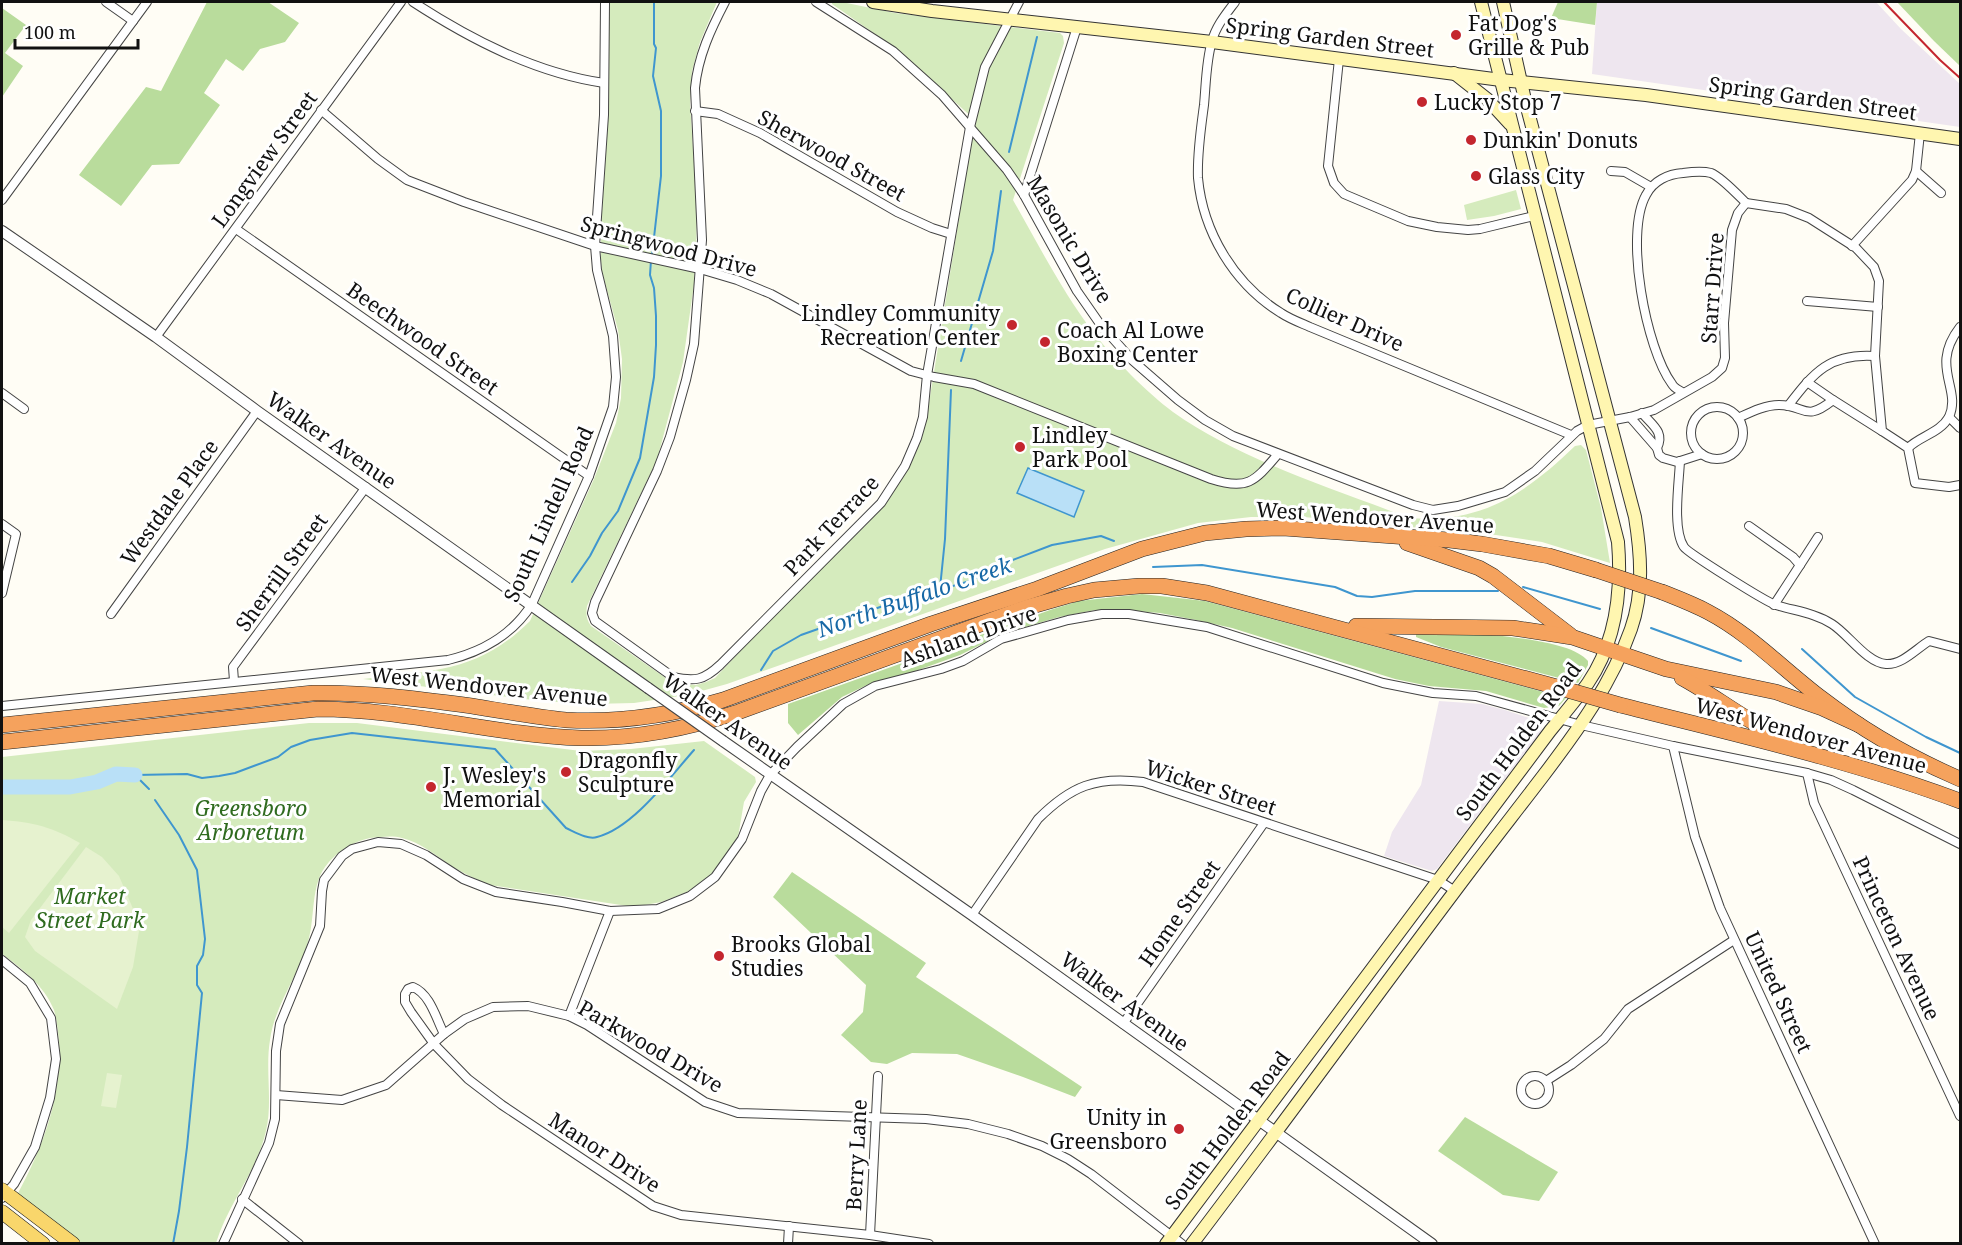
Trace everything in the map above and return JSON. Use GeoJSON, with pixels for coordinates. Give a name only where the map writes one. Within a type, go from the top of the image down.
{"type":"FeatureCollection","features":[{"type":"Feature","properties":{"kind":"highway","name":"West Wendover Avenue"},"geometry":{"type":"LineString","coordinates":[[2,725],[313,693],[339,693],[470,706],[567,720],[644,718],[697,708],[723,700],[931,624],[1037,590],[1142,549],[1206,533],[1283,528],[1482,544],[1549,556],[1662,592],[1708,612],[1731,626],[1821,698],[1859,725],[1906,753],[1960,779]]}},
{"type":"Feature","properties":{"kind":"highway"},"geometry":{"type":"LineString","coordinates":[[1388,537],[1479,568],[1507,586],[1572,637]]}},
{"type":"Feature","properties":{"kind":"highway","name":"West Wendover Avenue"},"geometry":{"type":"LineString","coordinates":[[2,741],[318,709],[370,711],[580,738],[659,733],[705,723],[738,712],[1025,608],[1067,596],[1119,587],[1162,586],[1196,591],[1329,625],[1620,705],[1843,762],[1922,786],[1960,801]]}},
{"type":"Feature","properties":{"kind":"highway"},"geometry":{"type":"LineString","coordinates":[[1329,625],[1513,628],[1572,637],[1666,669],[1776,692],[1859,725]]}},
{"type":"Feature","properties":{"kind":"highway"},"geometry":{"type":"LineString","coordinates":[[1666,669],[1703,689],[1753,724],[1843,762]]}},
{"type":"Feature","properties":{"kind":"main road","name":"Spring Garden Street"},"geometry":{"type":"LineString","coordinates":[[873,2],[933,11],[1212,42],[1501,80],[1646,95],[1960,138]]}},
{"type":"Feature","properties":{"kind":"main road","name":"South Holden Road"},"geometry":{"type":"LineString","coordinates":[[1173,1241],[1258,1121],[1588,683],[1606,649],[1616,609],[1618,542],[1481,2]]}},
{"type":"Feature","properties":{"kind":"main road","name":"South Holden Road"},"geometry":{"type":"LineString","coordinates":[[1192,1244],[1581,725],[1621,654],[1639,597],[1640,559],[1635,517],[1521,81],[1503,2]]}},
{"type":"Feature","properties":{"kind":"main road"},"geometry":{"type":"LineString","coordinates":[[1454,73],[1487,99],[1511,125]]}},
{"type":"Feature","properties":{"kind":"main road"},"geometry":{"type":"LineString","coordinates":[[3,1194],[73,1244]]}},
{"type":"Feature","properties":{"kind":"main road"},"geometry":{"type":"LineString","coordinates":[[2,1212],[43,1244]]}},
{"type":"Feature","properties":{"kind":"street"},"geometry":{"type":"LineString","coordinates":[[106,2],[133,21]]}},
{"type":"Feature","properties":{"kind":"street"},"geometry":{"type":"LineString","coordinates":[[2,200],[147,2]]}},
{"type":"Feature","properties":{"kind":"street","name":"Longview Street"},"geometry":{"type":"LineString","coordinates":[[156,337],[401,2]]}},
{"type":"Feature","properties":{"kind":"street"},"geometry":{"type":"LineString","coordinates":[[413,2],[484,44],[547,69],[604,83]]}},
{"type":"Feature","properties":{"kind":"street","name":"South Lindell Road"},"geometry":{"type":"LineString","coordinates":[[2,706],[448,660],[467,655],[512,629],[532,604],[589,476],[613,407],[616,377],[613,336],[597,270],[595,246],[604,127],[605,2]]}},
{"type":"Feature","properties":{"kind":"street","name":"Park Terrace"},"geometry":{"type":"LineString","coordinates":[[725,2],[709,34],[697,71],[695,111],[702,218],[694,344],[670,437],[657,471],[592,613],[596,621],[673,677],[688,680],[701,678],[711,673],[880,503],[905,466],[923,417],[927,375],[970,127],[985,67],[1019,2]]}},
{"type":"Feature","properties":{"kind":"street","name":"Masonic Drive"},"geometry":{"type":"LineString","coordinates":[[816,2],[893,51],[942,95],[1007,170],[1024,195],[1077,291],[1100,324],[1132,360],[1205,420],[1233,436],[1278,454],[1413,506],[1433,510],[1458,506],[1505,492],[1535,471],[1571,435]]}},
{"type":"Feature","properties":{"kind":"street","name":"Collier Drive"},"geometry":{"type":"LineString","coordinates":[[1235,2],[1218,25],[1212,42],[1199,142],[1198,175],[1208,224],[1218,247],[1240,277],[1258,296],[1281,313],[1310,327],[1571,435]]}},
{"type":"Feature","properties":{"kind":"street"},"geometry":{"type":"LineString","coordinates":[[1024,195],[1077,27]]}},
{"type":"Feature","properties":{"kind":"street"},"geometry":{"type":"LineString","coordinates":[[1340,59],[1328,166],[1334,183],[1344,194],[1408,221],[1437,227],[1480,229],[1534,216]]}},
{"type":"Feature","properties":{"kind":"street","name":"Springwood Drive"},"geometry":{"type":"LineString","coordinates":[[321,110],[406,180],[595,246],[700,269],[737,280],[771,294],[901,365],[927,375],[974,384],[1227,484],[1241,485],[1253,480],[1278,454]]}},
{"type":"Feature","properties":{"kind":"street","name":"Sherwood Street"},"geometry":{"type":"LineString","coordinates":[[695,111],[718,114],[760,133],[897,212],[951,234]]}},
{"type":"Feature","properties":{"kind":"street"},"geometry":{"type":"LineString","coordinates":[[1852,246],[1912,180],[1916,171],[1920,133]]}},
{"type":"Feature","properties":{"kind":"street"},"geometry":{"type":"LineString","coordinates":[[1611,171],[1625,172],[1651,187]]}},
{"type":"Feature","properties":{"kind":"street"},"geometry":{"type":"LineString","coordinates":[[1916,171],[1941,193]]}},
{"type":"Feature","properties":{"kind":"street"},"geometry":{"type":"LineString","coordinates":[[1682,392],[1672,386],[1659,360],[1642,297],[1638,268],[1639,219],[1641,206],[1651,187],[1659,180],[1679,173],[1711,173],[1746,203],[1794,211],[1852,246],[1867,259],[1878,276],[1875,356],[1882,431]]}},
{"type":"Feature","properties":{"kind":"street","name":"Starr Drive"},"geometry":{"type":"LineString","coordinates":[[1571,435],[1588,425],[1654,410],[1682,392],[1706,381],[1722,368],[1725,358],[1725,316],[1732,230],[1738,213],[1746,203]]}},
{"type":"Feature","properties":{"kind":"street","name":"Beechwood Street"},"geometry":{"type":"LineString","coordinates":[[236,230],[589,476]]}},
{"type":"Feature","properties":{"kind":"street","name":"Walker Avenue"},"geometry":{"type":"LineString","coordinates":[[2,231],[156,337],[770,775],[972,915],[1432,1244]]}},
{"type":"Feature","properties":{"kind":"street"},"geometry":{"type":"LineString","coordinates":[[1807,301],[1878,307]]}},
{"type":"Feature","properties":{"kind":"street"},"geometry":{"type":"LineString","coordinates":[[1908,448],[1941,426],[1949,417],[1954,405],[1947,371],[1947,353],[1951,340],[1960,327]]}},
{"type":"Feature","properties":{"kind":"street"},"geometry":{"type":"LineString","coordinates":[[1788,406],[1806,382],[1821,368],[1835,360],[1849,356],[1875,356]]}},
{"type":"Feature","properties":{"kind":"street"},"geometry":{"type":"LineString","coordinates":[[1806,382],[1908,448],[1916,483],[1949,487],[1960,485]]}},
{"type":"Feature","properties":{"kind":"street"},"geometry":{"type":"LineString","coordinates":[[2,393],[24,409]]}},
{"type":"Feature","properties":{"kind":"street"},"geometry":{"type":"LineString","coordinates":[[1738,418],[1770,405],[1788,406],[1812,412],[1822,409],[1833,400]]}},
{"type":"Feature","properties":{"kind":"street"},"geometry":{"type":"LineString","coordinates":[[1717,407],[1726,409],[1738,418],[1743,437],[1734,453],[1726,458],[1716,459],[1698,451],[1691,439],[1691,427],[1699,414],[1717,407]]}},
{"type":"Feature","properties":{"kind":"street","name":"Westdale Place"},"geometry":{"type":"LineString","coordinates":[[111,614],[257,411]]}},
{"type":"Feature","properties":{"kind":"street"},"geometry":{"type":"LineString","coordinates":[[1642,413],[1659,434],[1660,441],[1657,448]]}},
{"type":"Feature","properties":{"kind":"street"},"geometry":{"type":"LineString","coordinates":[[1630,417],[1657,448],[1659,455],[1670,462],[1702,454]]}},
{"type":"Feature","properties":{"kind":"street"},"geometry":{"type":"LineString","coordinates":[[1949,417],[1960,428]]}},
{"type":"Feature","properties":{"kind":"street"},"geometry":{"type":"LineString","coordinates":[[1650,440],[1659,434]]}},
{"type":"Feature","properties":{"kind":"street"},"geometry":{"type":"LineString","coordinates":[[1680,461],[1678,530],[1685,548],[1774,605],[1831,623],[1874,660],[1886,664],[1899,663],[1929,641],[1960,649]]}},
{"type":"Feature","properties":{"kind":"street","name":"Sherrill Street"},"geometry":{"type":"LineString","coordinates":[[234,681],[233,667],[366,487]]}},
{"type":"Feature","properties":{"kind":"street"},"geometry":{"type":"LineString","coordinates":[[2,525],[16,534],[2,593]]}},
{"type":"Feature","properties":{"kind":"street"},"geometry":{"type":"LineString","coordinates":[[1749,526],[1793,557],[1800,565]]}},
{"type":"Feature","properties":{"kind":"street"},"geometry":{"type":"LineString","coordinates":[[1774,605],[1818,537]]}},
{"type":"Feature","properties":{"kind":"street","name":"Ashland Drive"},"geometry":{"type":"LineString","coordinates":[[223,1244],[269,1143],[275,1119],[276,1051],[280,1024],[320,926],[321,891],[324,880],[342,856],[352,849],[378,842],[401,844],[426,855],[463,879],[487,889],[610,911],[658,909],[690,896],[715,877],[742,839],[761,791],[770,775],[843,704],[875,686],[941,669],[1001,639],[1068,620],[1102,614],[1129,614],[1207,627],[1383,683],[1433,693],[1476,696],[1581,725],[1807,773],[1854,790],[1960,844]]}},
{"type":"Feature","properties":{"kind":"street","name":"United Street"},"geometry":{"type":"LineString","coordinates":[[1674,746],[1695,837],[1734,940],[1875,1244]]}},
{"type":"Feature","properties":{"kind":"street","name":"Princeton Avenue"},"geometry":{"type":"LineString","coordinates":[[1807,773],[1814,803],[1960,1116]]}},
{"type":"Feature","properties":{"kind":"street","name":"Wicker Street"},"geometry":{"type":"LineString","coordinates":[[972,915],[1038,819],[1063,796],[1094,782],[1125,779],[1143,782],[1438,880],[1455,891]]}},
{"type":"Feature","properties":{"kind":"street","name":"Home Street"},"geometry":{"type":"LineString","coordinates":[[1123,1024],[1264,823]]}},
{"type":"Feature","properties":{"kind":"street"},"geometry":{"type":"LineString","coordinates":[[569,1016],[610,911]]}},
{"type":"Feature","properties":{"kind":"street"},"geometry":{"type":"LineString","coordinates":[[1546,1081],[1604,1039],[1629,1009],[1734,940]]}},
{"type":"Feature","properties":{"kind":"street"},"geometry":{"type":"LineString","coordinates":[[2,960],[30,983],[51,1018],[56,1059],[51,1098],[35,1147],[14,1184],[3,1194]]}},
{"type":"Feature","properties":{"kind":"street","name":"Manor Drive"},"geometry":{"type":"LineString","coordinates":[[444,1034],[427,998],[413,987],[408,989],[405,1002],[434,1044],[468,1079],[502,1106],[653,1206],[681,1215],[870,1235],[929,1244]]}},
{"type":"Feature","properties":{"kind":"street","name":"Parkwood Drive"},"geometry":{"type":"LineString","coordinates":[[276,1095],[342,1100],[386,1085],[444,1034],[465,1019],[493,1007],[528,1006],[569,1016],[608,1037],[705,1102],[738,1113],[927,1119],[968,1124],[1008,1134],[1042,1146],[1068,1158],[1173,1241]]}},
{"type":"Feature","properties":{"kind":"street","name":"Berry Lane"},"geometry":{"type":"LineString","coordinates":[[870,1235],[878,1076]]}},
{"type":"Feature","properties":{"kind":"street"},"geometry":{"type":"LineString","coordinates":[[242,1199],[299,1244]]}},
{"type":"Feature","properties":{"kind":"street"},"geometry":{"type":"LineString","coordinates":[[788,1244],[789,1226]]}},
{"type":"Feature","properties":{"kind":"shaded area"},"geometry":{"type":"Polygon","coordinates":[[[1597,2],[1876,2],[1901,29],[1960,84],[1960,127],[1592,74],[1597,2]]]}},
{"type":"Feature","properties":{"kind":"shaded area"},"geometry":{"type":"Polygon","coordinates":[[[1439,701],[1482,704],[1538,721],[1542,726],[1541,731],[1437,869],[1432,871],[1384,856],[1392,832],[1421,785],[1439,701]]]}},
{"type":"Feature","properties":{"kind":"green space"},"geometry":{"type":"Polygon","coordinates":[[[207,2],[268,2],[299,23],[285,42],[260,49],[243,71],[226,59],[204,93],[220,105],[179,164],[152,165],[121,206],[79,175],[146,87],[161,91],[207,2]]]}},
{"type":"Feature","properties":{"kind":"green space"},"geometry":{"type":"Polygon","coordinates":[[[609,2],[717,2],[700,42],[692,71],[690,104],[697,207],[696,254],[683,362],[657,460],[586,612],[591,626],[673,683],[696,685],[715,678],[777,612],[868,523],[891,496],[907,469],[927,415],[975,120],[895,48],[832,2],[895,13],[1060,33],[1063,36],[1064,43],[1013,200],[1061,284],[1093,332],[1131,375],[1173,412],[1227,445],[1257,459],[1409,518],[1435,519],[1480,511],[1519,491],[1575,446],[1581,445],[1586,450],[1601,508],[1610,563],[1542,542],[1496,535],[1304,517],[1251,517],[1198,523],[1105,549],[727,684],[687,695],[634,703],[591,704],[541,701],[363,679],[432,671],[472,660],[492,651],[530,621],[594,479],[616,423],[621,398],[622,359],[618,330],[602,272],[601,260],[609,103],[609,2]]]}},
{"type":"Feature","properties":{"kind":"green space"},"geometry":{"type":"Polygon","coordinates":[[[1558,2],[1597,2],[1595,25],[1551,18],[1558,2]]]}},
{"type":"Feature","properties":{"kind":"green space"},"geometry":{"type":"Polygon","coordinates":[[[1897,2],[1960,2],[1960,66],[1934,41],[1897,2]]]}},
{"type":"Feature","properties":{"kind":"green space"},"geometry":{"type":"Polygon","coordinates":[[[2,8],[26,25],[5,53],[23,66],[2,97],[2,8]]]}},
{"type":"Feature","properties":{"kind":"green space"},"geometry":{"type":"Polygon","coordinates":[[[1516,190],[1521,209],[1467,220],[1464,205],[1516,190]]]}},
{"type":"Feature","properties":{"kind":"green space"},"geometry":{"type":"Polygon","coordinates":[[[1142,594],[1205,601],[1566,698],[1559,706],[1544,708],[1486,691],[1429,686],[1395,679],[1232,628],[1196,620],[1160,613],[1095,610],[1059,617],[1002,634],[960,655],[899,677],[867,685],[842,697],[798,735],[788,723],[788,704],[1050,610],[1079,601],[1142,594]]]}},
{"type":"Feature","properties":{"kind":"green space"},"geometry":{"type":"Polygon","coordinates":[[[1416,631],[1481,634],[1534,640],[1576,652],[1588,661],[1588,665],[1578,683],[1441,647],[1416,637],[1416,631]]]}},
{"type":"Feature","properties":{"kind":"green space","name":"Greensboro Arboretum"},"geometry":{"type":"Polygon","coordinates":[[[309,723],[357,723],[581,751],[631,749],[704,741],[755,777],[756,782],[744,802],[738,837],[730,852],[710,876],[687,892],[661,902],[634,907],[490,885],[458,870],[429,850],[398,837],[370,838],[345,848],[325,867],[317,883],[311,929],[305,951],[277,1013],[270,1040],[269,1108],[262,1146],[216,1243],[82,1244],[17,1195],[35,1159],[49,1121],[57,1082],[59,1042],[57,1022],[50,1001],[25,972],[2,954],[2,757],[309,723]]]}},
{"type":"Feature","properties":{"kind":"green space"},"geometry":{"type":"Polygon","coordinates":[[[2,820],[42,826],[80,843],[9,933],[2,927],[2,820]]]}},
{"type":"Feature","properties":{"kind":"green space","name":"Market Street Park"},"geometry":{"type":"Polygon","coordinates":[[[86,847],[102,857],[119,876],[140,925],[133,967],[117,1009],[35,951],[25,937],[31,920],[86,847]]]}},
{"type":"Feature","properties":{"kind":"green space"},"geometry":{"type":"Polygon","coordinates":[[[792,872],[926,963],[916,977],[1082,1087],[1075,1097],[957,1054],[912,1053],[887,1064],[871,1062],[841,1035],[863,1012],[866,985],[773,897],[792,872]]]}},
{"type":"Feature","properties":{"kind":"green space"},"geometry":{"type":"Polygon","coordinates":[[[107,1073],[122,1075],[116,1108],[101,1106],[107,1073]]]}},
{"type":"Feature","properties":{"kind":"green space"},"geometry":{"type":"Polygon","coordinates":[[[1465,1117],[1558,1172],[1539,1201],[1503,1195],[1438,1151],[1465,1117]]]}},
{"type":"Feature","properties":{"kind":"water"},"geometry":{"type":"Polygon","coordinates":[[[1028,468],[1084,491],[1074,517],[1017,493],[1028,468]]]}},
{"type":"Feature","properties":{"kind":"waterway"},"geometry":{"type":"LineString","coordinates":[[652,255],[661,176],[661,111],[653,76],[656,48],[654,44],[654,2]]}},
{"type":"Feature","properties":{"kind":"waterway"},"geometry":{"type":"LineString","coordinates":[[1009,152],[1037,37]]}},
{"type":"Feature","properties":{"kind":"waterway"},"geometry":{"type":"LineString","coordinates":[[961,361],[993,251],[1001,191]]}},
{"type":"Feature","properties":{"kind":"waterway"},"geometry":{"type":"LineString","coordinates":[[572,582],[618,511],[640,458],[654,377],[656,345],[654,288],[650,275],[651,260]]}},
{"type":"Feature","properties":{"kind":"waterway"},"geometry":{"type":"LineString","coordinates":[[940,588],[945,539],[951,390]]}},
{"type":"Feature","properties":{"kind":"waterway","name":"North Buffalo Creek"},"geometry":{"type":"LineString","coordinates":[[761,670],[773,651],[801,635],[883,606],[970,581],[1010,561],[1052,545],[1101,536],[1114,541]]}},
{"type":"Feature","properties":{"kind":"waterway","name":"North Buffalo Creek"},"geometry":{"type":"LineString","coordinates":[[1153,567],[1202,565],[1335,587],[1357,596],[1372,597],[1415,591],[1498,591]]}},
{"type":"Feature","properties":{"kind":"waterway","name":"North Buffalo Creek"},"geometry":{"type":"LineString","coordinates":[[1523,587],[1600,609]]}},
{"type":"Feature","properties":{"kind":"waterway","name":"North Buffalo Creek"},"geometry":{"type":"LineString","coordinates":[[1651,628],[1741,661]]}},
{"type":"Feature","properties":{"kind":"waterway","name":"North Buffalo Creek"},"geometry":{"type":"LineString","coordinates":[[1802,649],[1855,697],[1926,737],[1960,753]]}},
{"type":"Feature","properties":{"kind":"waterway","name":"North Buffalo Creek"},"geometry":{"type":"LineString","coordinates":[[135,775],[187,774],[202,778],[235,773],[278,757],[291,747],[310,740],[352,733],[495,749],[566,828],[593,838],[611,832],[637,813],[694,750]]}},
{"type":"Feature","properties":{"kind":"waterway","name":"North Buffalo Creek"},"geometry":{"type":"LineString","coordinates":[[2,787],[70,787],[97,782],[116,774],[135,775]]}},
{"type":"Feature","properties":{"kind":"waterway"},"geometry":{"type":"LineString","coordinates":[[135,775],[149,789]]}},
{"type":"Feature","properties":{"kind":"waterway"},"geometry":{"type":"LineString","coordinates":[[155,800],[179,835],[197,870],[205,939],[203,955],[197,966],[197,985],[202,993],[187,1147],[173,1244]]}},
{"type":"Feature","properties":{"kind":"railway"},"geometry":{"type":"LineString","coordinates":[[1884,2],[1960,78]]}},
{"type":"Feature","properties":{"kind":"place","name":"Fat Dog's Grille & Pub"},"geometry":{"type":"Point","coordinates":[1456,35]}},
{"type":"Feature","properties":{"kind":"place","name":"Lucky Stop 7"},"geometry":{"type":"Point","coordinates":[1422,102]}},
{"type":"Feature","properties":{"kind":"place","name":"Dunkin' Donuts"},"geometry":{"type":"Point","coordinates":[1471,140]}},
{"type":"Feature","properties":{"kind":"place","name":"Glass City"},"geometry":{"type":"Point","coordinates":[1476,176]}},
{"type":"Feature","properties":{"kind":"place","name":"Lindley Community Recreation Center"},"geometry":{"type":"Point","coordinates":[1012,325]}},
{"type":"Feature","properties":{"kind":"place","name":"Coach Al Lowe Boxing Center"},"geometry":{"type":"Point","coordinates":[1045,342]}},
{"type":"Feature","properties":{"kind":"place","name":"Lindley Park Pool"},"geometry":{"type":"Point","coordinates":[1020,447]}},
{"type":"Feature","properties":{"kind":"place","name":"Dragonfly Sculpture"},"geometry":{"type":"Point","coordinates":[566,772]}},
{"type":"Feature","properties":{"kind":"place","name":"J. Wesley's Memorial"},"geometry":{"type":"Point","coordinates":[431,787]}},
{"type":"Feature","properties":{"kind":"place","name":"Brooks Global Studies"},"geometry":{"type":"Point","coordinates":[719,956]}},
{"type":"Feature","properties":{"kind":"place","name":"Unity in Greensboro"},"geometry":{"type":"Point","coordinates":[1179,1129]}}]}
